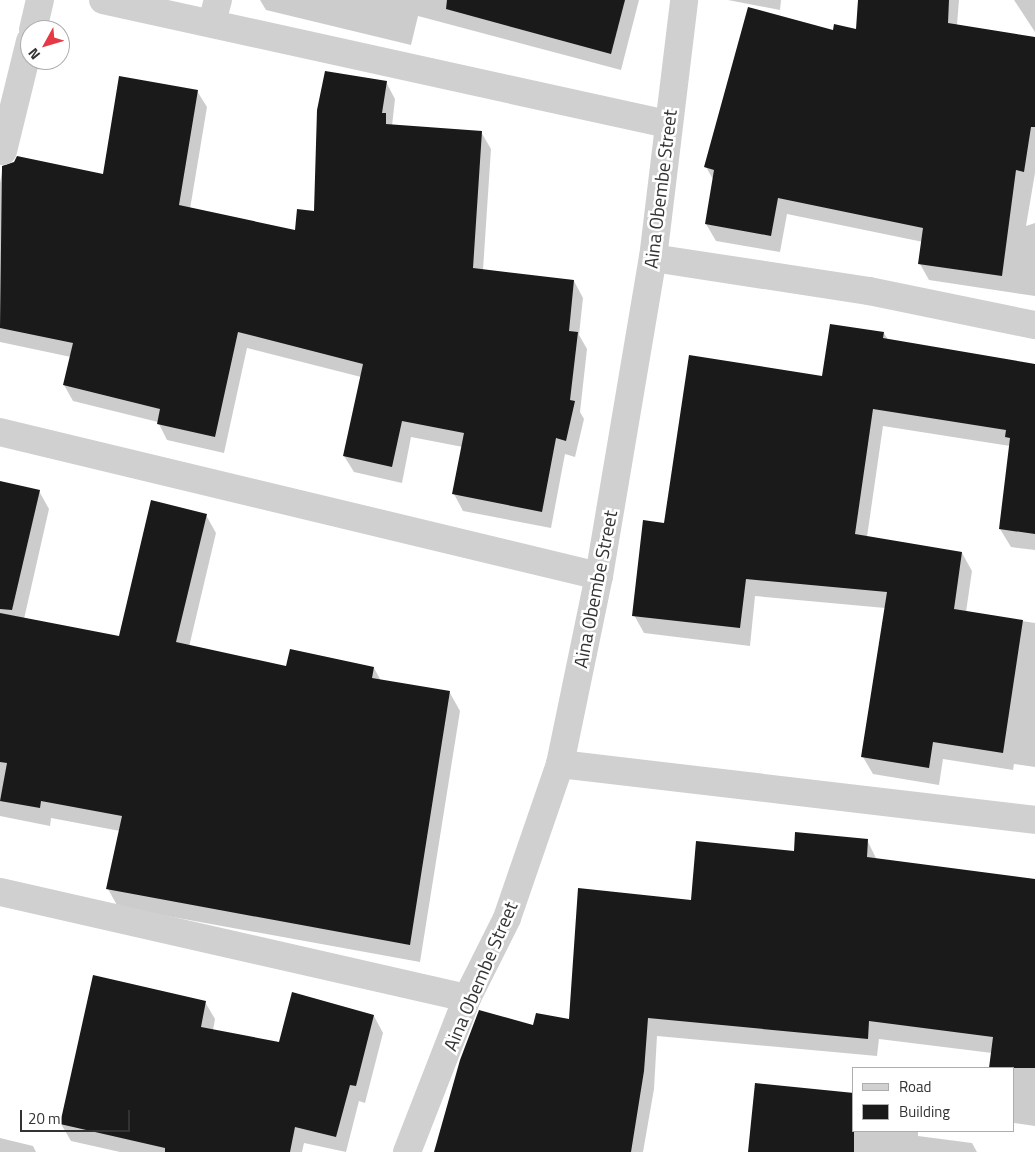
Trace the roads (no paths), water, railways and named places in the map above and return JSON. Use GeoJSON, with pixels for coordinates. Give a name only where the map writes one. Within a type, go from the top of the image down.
{"type":"FeatureCollection","features":[{"type":"Feature","properties":{"kind":"street"},"geometry":{"type":"LineString","coordinates":[[35,20],[40,0]]}},
{"type":"Feature","properties":{"kind":"street"},"geometry":{"type":"LineString","coordinates":[[103,0],[215,11],[667,124]]}},
{"type":"Feature","properties":{"kind":"street","name":"Aina Obembe Street"},"geometry":{"type":"LineString","coordinates":[[407,1152],[467,998],[507,918],[560,764],[599,576],[653,258],[667,124],[684,0]]}},
{"type":"Feature","properties":{"kind":"street"},"geometry":{"type":"LineString","coordinates":[[3,151],[23,70]]}},
{"type":"Feature","properties":{"kind":"street"},"geometry":{"type":"LineString","coordinates":[[653,258],[869,291],[1035,325]]}},
{"type":"Feature","properties":{"kind":"street"},"geometry":{"type":"LineString","coordinates":[[0,432],[599,576]]}},
{"type":"Feature","properties":{"kind":"street"},"geometry":{"type":"LineString","coordinates":[[560,764],[1035,820]]}},
{"type":"Feature","properties":{"kind":"street"},"geometry":{"type":"LineString","coordinates":[[0,892],[467,998]]}}]}
